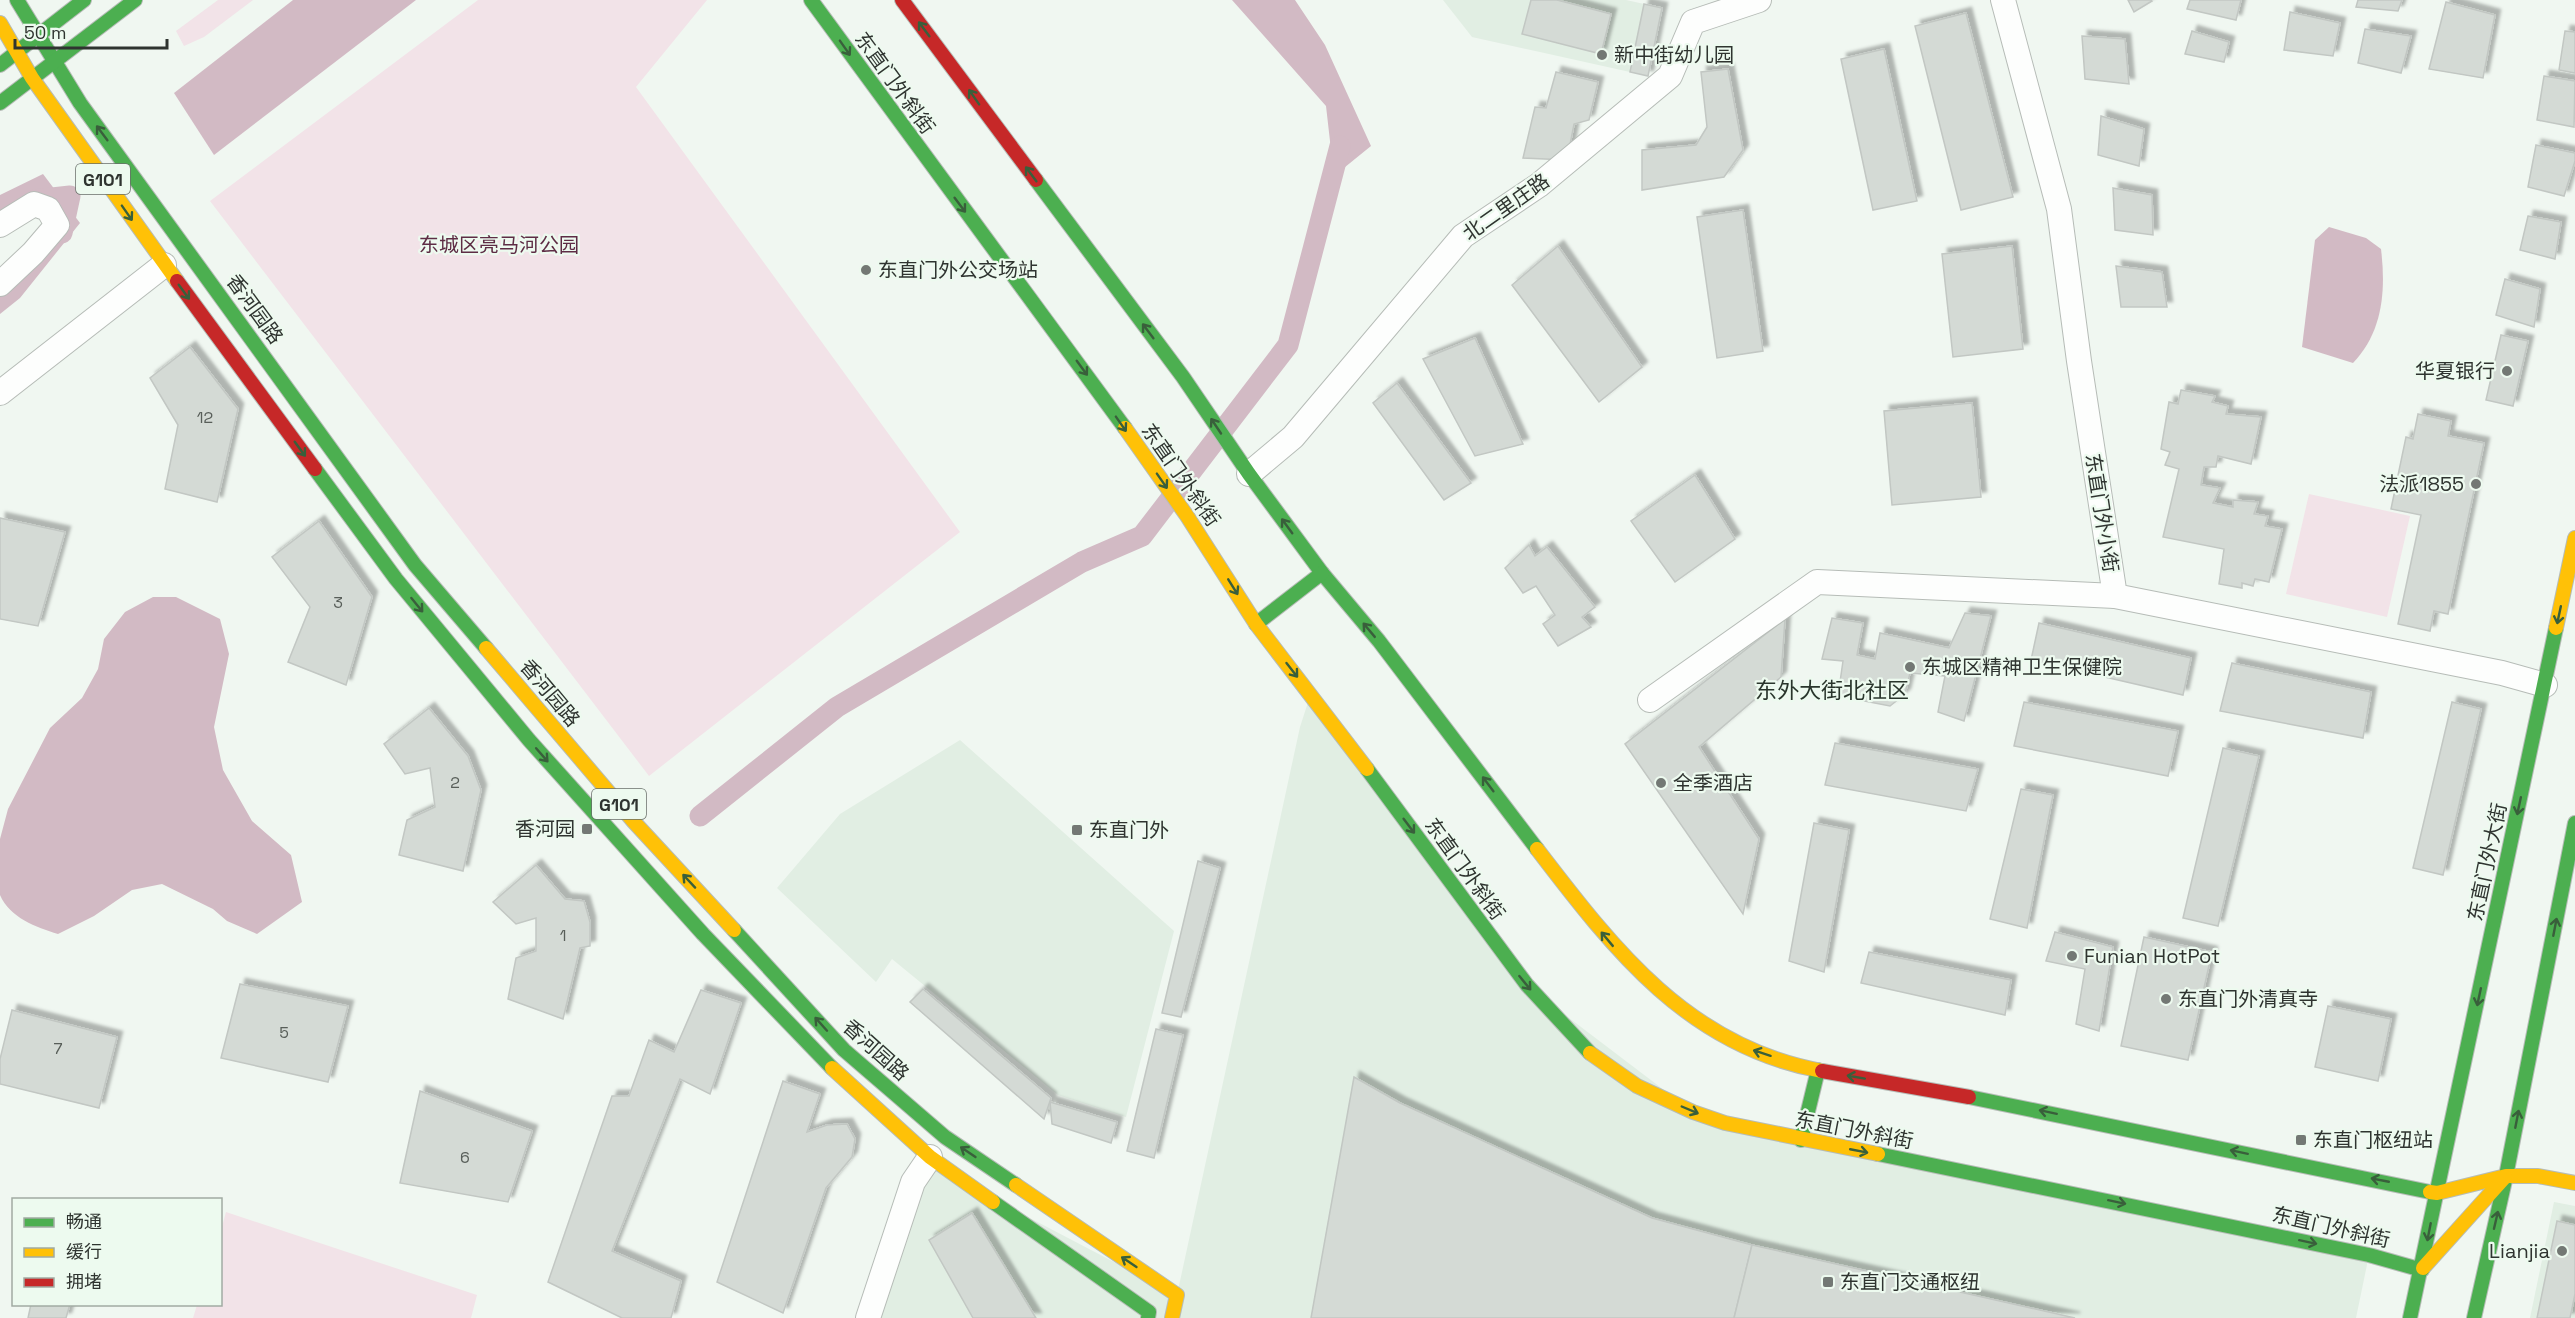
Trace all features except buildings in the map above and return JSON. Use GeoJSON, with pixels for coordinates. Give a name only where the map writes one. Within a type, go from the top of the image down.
{"type":"FeatureCollection","features":[{"type":"Feature","properties":{"kind":"main road","name":"香河园路"},"geometry":{"type":"LineString","coordinates":[[17,0],[80,103],[415,565],[634,822],[844,1050],[945,1137],[1177,1295],[1172,1318]]}},
{"type":"Feature","properties":{"kind":"main road"},"geometry":{"type":"LineString","coordinates":[[0,64],[84,0]]}},
{"type":"Feature","properties":{"kind":"main road"},"geometry":{"type":"LineString","coordinates":[[0,103],[135,0]]}},
{"type":"Feature","properties":{"kind":"main road","name":"东直门外斜街"},"geometry":{"type":"LineString","coordinates":[[811,0],[1138,447],[1187,516],[1256,624],[1311,693],[1527,986],[1590,1053],[1637,1086],[1694,1112],[1725,1123],[2369,1254],[2422,1270]]}},
{"type":"Feature","properties":{"kind":"main road"},"geometry":{"type":"LineString","coordinates":[[902,0],[1183,377],[1249,474],[1322,573],[1379,641],[1602,933],[1647,981],[1717,1032],[1756,1052],[1818,1070],[2040,1110],[2437,1193],[2506,1176],[2538,1176],[2575,1183]]}},
{"type":"Feature","properties":{"kind":"main road","name":"G101"},"geometry":{"type":"LineString","coordinates":[[0,23],[16,52],[57,114],[164,265],[396,579],[529,740],[696,926],[824,1060],[930,1157],[1148,1315]]}},
{"type":"Feature","properties":{"kind":"main road","name":"东直门外大街"},"geometry":{"type":"LineString","coordinates":[[2422,1270],[2575,538]]}},
{"type":"Feature","properties":{"kind":"main road"},"geometry":{"type":"LineString","coordinates":[[1256,624],[1322,573]]}},
{"type":"Feature","properties":{"kind":"main road"},"geometry":{"type":"LineString","coordinates":[[2474,1318],[2506,1176],[2575,823]]}},
{"type":"Feature","properties":{"kind":"main road"},"geometry":{"type":"LineString","coordinates":[[1802,1140],[1818,1070]]}},
{"type":"Feature","properties":{"kind":"main road"},"geometry":{"type":"LineString","coordinates":[[2410,1318],[2422,1270],[2506,1176]]}},
{"type":"Feature","properties":{"kind":"street","name":"北二里庄路"},"geometry":{"type":"LineString","coordinates":[[1249,474],[1293,437],[1463,236],[1539,185],[1670,76],[1693,22],[1759,0]]}},
{"type":"Feature","properties":{"kind":"street","name":"东直门外小街"},"geometry":{"type":"LineString","coordinates":[[2003,0],[2060,209],[2079,361],[2115,596],[2502,673],[2545,685]]}},
{"type":"Feature","properties":{"kind":"street"},"geometry":{"type":"LineString","coordinates":[[0,225],[34,204],[48,209],[57,225],[33,253],[0,284]]}},
{"type":"Feature","properties":{"kind":"street"},"geometry":{"type":"LineString","coordinates":[[0,393],[164,265]]}},
{"type":"Feature","properties":{"kind":"street"},"geometry":{"type":"LineString","coordinates":[[1650,700],[1817,582],[2115,596]]}},
{"type":"Feature","properties":{"kind":"street"},"geometry":{"type":"LineString","coordinates":[[868,1318],[913,1182],[930,1157]]}},
{"type":"Feature","properties":{"kind":"shaded area"},"geometry":{"type":"Polygon","coordinates":[[[293,0],[416,0],[214,155],[174,93],[293,0]]]}},
{"type":"Feature","properties":{"kind":"shaded area"},"geometry":{"type":"Polygon","coordinates":[[[1232,0],[1295,0],[1325,45],[1371,146],[1334,176],[1326,106],[1232,0]]]}},
{"type":"Feature","properties":{"kind":"shaded area","name":"新中街幼儿园"},"geometry":{"type":"Polygon","coordinates":[[[1443,0],[1626,0],[1662,8],[1648,76],[1472,37],[1443,0]]]}},
{"type":"Feature","properties":{"kind":"shaded area"},"geometry":{"type":"Polygon","coordinates":[[[43,174],[80,223],[20,298],[0,314],[0,284],[33,253],[48,209],[0,225],[0,195],[43,174]]]}},
{"type":"Feature","properties":{"kind":"shaded area"},"geometry":{"type":"Polygon","coordinates":[[[2329,227],[2366,238],[2381,249],[2383,280],[2380,310],[2371,338],[2353,363],[2302,347],[2315,240],[2329,227]]]}},
{"type":"Feature","properties":{"kind":"shaded area"},"geometry":{"type":"Polygon","coordinates":[[[153,597],[176,597],[220,619],[229,654],[214,727],[223,770],[252,821],[291,855],[302,902],[257,934],[227,921],[213,909],[162,884],[132,890],[94,916],[58,934],[33,925],[17,916],[4,903],[0,895],[0,839],[8,809],[50,728],[82,698],[98,669],[104,639],[125,612],[153,597]]]}},
{"type":"Feature","properties":{"kind":"shaded area"},"geometry":{"type":"Polygon","coordinates":[[[1311,693],[1527,986],[1693,1112],[2369,1255],[2356,1318],[874,1318],[923,1162],[1177,1295],[1300,727],[1311,693]]]}},
{"type":"Feature","properties":{"kind":"shaded area"},"geometry":{"type":"Polygon","coordinates":[[[960,740],[1174,931],[1126,1117],[1058,1095],[892,959],[876,982],[777,888],[840,814],[960,740]]]}},
{"type":"Feature","properties":{"kind":"shaded area"},"geometry":{"type":"Polygon","coordinates":[[[2554,1202],[2575,1206],[2575,1318],[2530,1318],[2554,1202]]]}},
{"type":"Feature","properties":{"kind":"green space"},"geometry":{"type":"Polygon","coordinates":[[[218,0],[253,0],[204,37],[184,46],[176,31],[218,0]]]}},
{"type":"Feature","properties":{"kind":"green space","name":"东城区亮马河公园"},"geometry":{"type":"Polygon","coordinates":[[[478,0],[707,0],[636,87],[960,532],[649,776],[210,201],[478,0]]]}},
{"type":"Feature","properties":{"kind":"green space"},"geometry":{"type":"Polygon","coordinates":[[[2309,494],[2410,516],[2387,617],[2286,594],[2309,494]]]}},
{"type":"Feature","properties":{"kind":"green space"},"geometry":{"type":"Polygon","coordinates":[[[226,1212],[477,1295],[471,1318],[193,1318],[197,1306],[222,1306],[222,1226],[226,1212]]]}},
{"type":"Feature","properties":{"kind":"waterway"},"geometry":{"type":"LineString","coordinates":[[700,816],[837,707],[1082,562],[1142,536],[1288,345],[1340,146]]}},
{"type":"Feature","properties":{"kind":"waterway"},"geometry":{"type":"LineString","coordinates":[[34,200],[70,196],[62,233]]}},
{"type":"Feature","properties":{"kind":"traffic: fast"},"geometry":{"type":"LineString","coordinates":[[17,0],[80,103],[415,565],[486,648]]}},
{"type":"Feature","properties":{"kind":"traffic: fast"},"geometry":{"type":"LineString","coordinates":[[0,65],[84,0]]}},
{"type":"Feature","properties":{"kind":"traffic: fast"},"geometry":{"type":"LineString","coordinates":[[0,103],[135,0]]}},
{"type":"Feature","properties":{"kind":"traffic: fast"},"geometry":{"type":"LineString","coordinates":[[811,0],[1125,428]]}},
{"type":"Feature","properties":{"kind":"traffic: fast"},"geometry":{"type":"LineString","coordinates":[[1036,180],[1183,377],[1249,474],[1322,573],[1379,641],[1537,849]]}},
{"type":"Feature","properties":{"kind":"traffic: fast"},"geometry":{"type":"LineString","coordinates":[[315,469],[396,579],[529,740],[703,934],[832,1068]]}},
{"type":"Feature","properties":{"kind":"traffic: fast"},"geometry":{"type":"LineString","coordinates":[[1256,624],[1322,573]]}},
{"type":"Feature","properties":{"kind":"traffic: fast"},"geometry":{"type":"LineString","coordinates":[[2410,1318],[2556,628]]}},
{"type":"Feature","properties":{"kind":"traffic: fast"},"geometry":{"type":"LineString","coordinates":[[1367,769],[1527,985],[1590,1053]]}},
{"type":"Feature","properties":{"kind":"traffic: fast"},"geometry":{"type":"LineString","coordinates":[[2474,1318],[2506,1176],[2575,823]]}},
{"type":"Feature","properties":{"kind":"traffic: fast"},"geometry":{"type":"LineString","coordinates":[[734,930],[844,1050],[945,1137],[1016,1185]]}},
{"type":"Feature","properties":{"kind":"traffic: fast"},"geometry":{"type":"LineString","coordinates":[[1801,1140],[1818,1070]]}},
{"type":"Feature","properties":{"kind":"traffic: fast"},"geometry":{"type":"LineString","coordinates":[[1969,1097],[2430,1192]]}},
{"type":"Feature","properties":{"kind":"traffic: fast"},"geometry":{"type":"LineString","coordinates":[[1878,1154],[2369,1255],[2422,1270]]}},
{"type":"Feature","properties":{"kind":"traffic: fast"},"geometry":{"type":"LineString","coordinates":[[993,1202],[1149,1312],[1148,1318]]}},
{"type":"Feature","properties":{"kind":"traffic: slow"},"geometry":{"type":"LineString","coordinates":[[0,23],[32,78],[177,281]]}},
{"type":"Feature","properties":{"kind":"traffic: slow"},"geometry":{"type":"LineString","coordinates":[[1125,428],[1187,516],[1256,624],[1367,769]]}},
{"type":"Feature","properties":{"kind":"traffic: slow"},"geometry":{"type":"LineString","coordinates":[[2556,628],[2575,538]]}},
{"type":"Feature","properties":{"kind":"traffic: slow"},"geometry":{"type":"LineString","coordinates":[[486,648],[634,822],[734,930]]}},
{"type":"Feature","properties":{"kind":"traffic: slow"},"geometry":{"type":"LineString","coordinates":[[1537,849],[1626,958],[1694,1017],[1732,1041],[1775,1059],[1822,1071]]}},
{"type":"Feature","properties":{"kind":"traffic: slow"},"geometry":{"type":"LineString","coordinates":[[1590,1053],[1637,1086],[1693,1112],[1725,1123],[1878,1154]]}},
{"type":"Feature","properties":{"kind":"traffic: slow"},"geometry":{"type":"LineString","coordinates":[[832,1068],[930,1157],[993,1202]]}},
{"type":"Feature","properties":{"kind":"traffic: slow"},"geometry":{"type":"LineString","coordinates":[[2430,1192],[2437,1193],[2506,1176],[2538,1176],[2575,1183]]}},
{"type":"Feature","properties":{"kind":"traffic: slow"},"geometry":{"type":"LineString","coordinates":[[2423,1268],[2505,1177]]}},
{"type":"Feature","properties":{"kind":"traffic: slow"},"geometry":{"type":"LineString","coordinates":[[1016,1185],[1177,1295],[1172,1318]]}},
{"type":"Feature","properties":{"kind":"traffic: jam"},"geometry":{"type":"LineString","coordinates":[[902,0],[1036,180]]}},
{"type":"Feature","properties":{"kind":"traffic: jam"},"geometry":{"type":"LineString","coordinates":[[177,281],[315,469]]}},
{"type":"Feature","properties":{"kind":"traffic: jam"},"geometry":{"type":"LineString","coordinates":[[1822,1071],[1969,1097]]}},
{"type":"Feature","properties":{"kind":"place","name":"新中街幼儿园"},"geometry":{"type":"Point","coordinates":[1602,55]}},
{"type":"Feature","properties":{"kind":"place","name":"东直门外公交场站"},"geometry":{"type":"Point","coordinates":[866,270]}},
{"type":"Feature","properties":{"kind":"place","name":"华夏银行"},"geometry":{"type":"Point","coordinates":[2507,371]}},
{"type":"Feature","properties":{"kind":"place","name":"法派1855"},"geometry":{"type":"Point","coordinates":[2476,484]}},
{"type":"Feature","properties":{"kind":"place","name":"东城区精神卫生保健院"},"geometry":{"type":"Point","coordinates":[1910,667]}},
{"type":"Feature","properties":{"kind":"place","name":"全季酒店"},"geometry":{"type":"Point","coordinates":[1661,783]}},
{"type":"Feature","properties":{"kind":"place","name":"香河园"},"geometry":{"type":"Point","coordinates":[587,829]}},
{"type":"Feature","properties":{"kind":"place","name":"东直门外"},"geometry":{"type":"Point","coordinates":[1077,830]}},
{"type":"Feature","properties":{"kind":"place","name":"Funian HotPot"},"geometry":{"type":"Point","coordinates":[2072,956]}},
{"type":"Feature","properties":{"kind":"place","name":"东直门外清真寺"},"geometry":{"type":"Point","coordinates":[2166,999]}},
{"type":"Feature","properties":{"kind":"place","name":"东直门枢纽站"},"geometry":{"type":"Point","coordinates":[2301,1140]}},
{"type":"Feature","properties":{"kind":"place","name":"Lianjia"},"geometry":{"type":"Point","coordinates":[2562,1251]}},
{"type":"Feature","properties":{"kind":"place","name":"东直门交通枢纽"},"geometry":{"type":"Point","coordinates":[1828,1282]}},
{"type":"Feature","properties":{"kind":"district","name":"东外大街北社区"},"geometry":{"type":"Point","coordinates":[1832,690]}}]}
